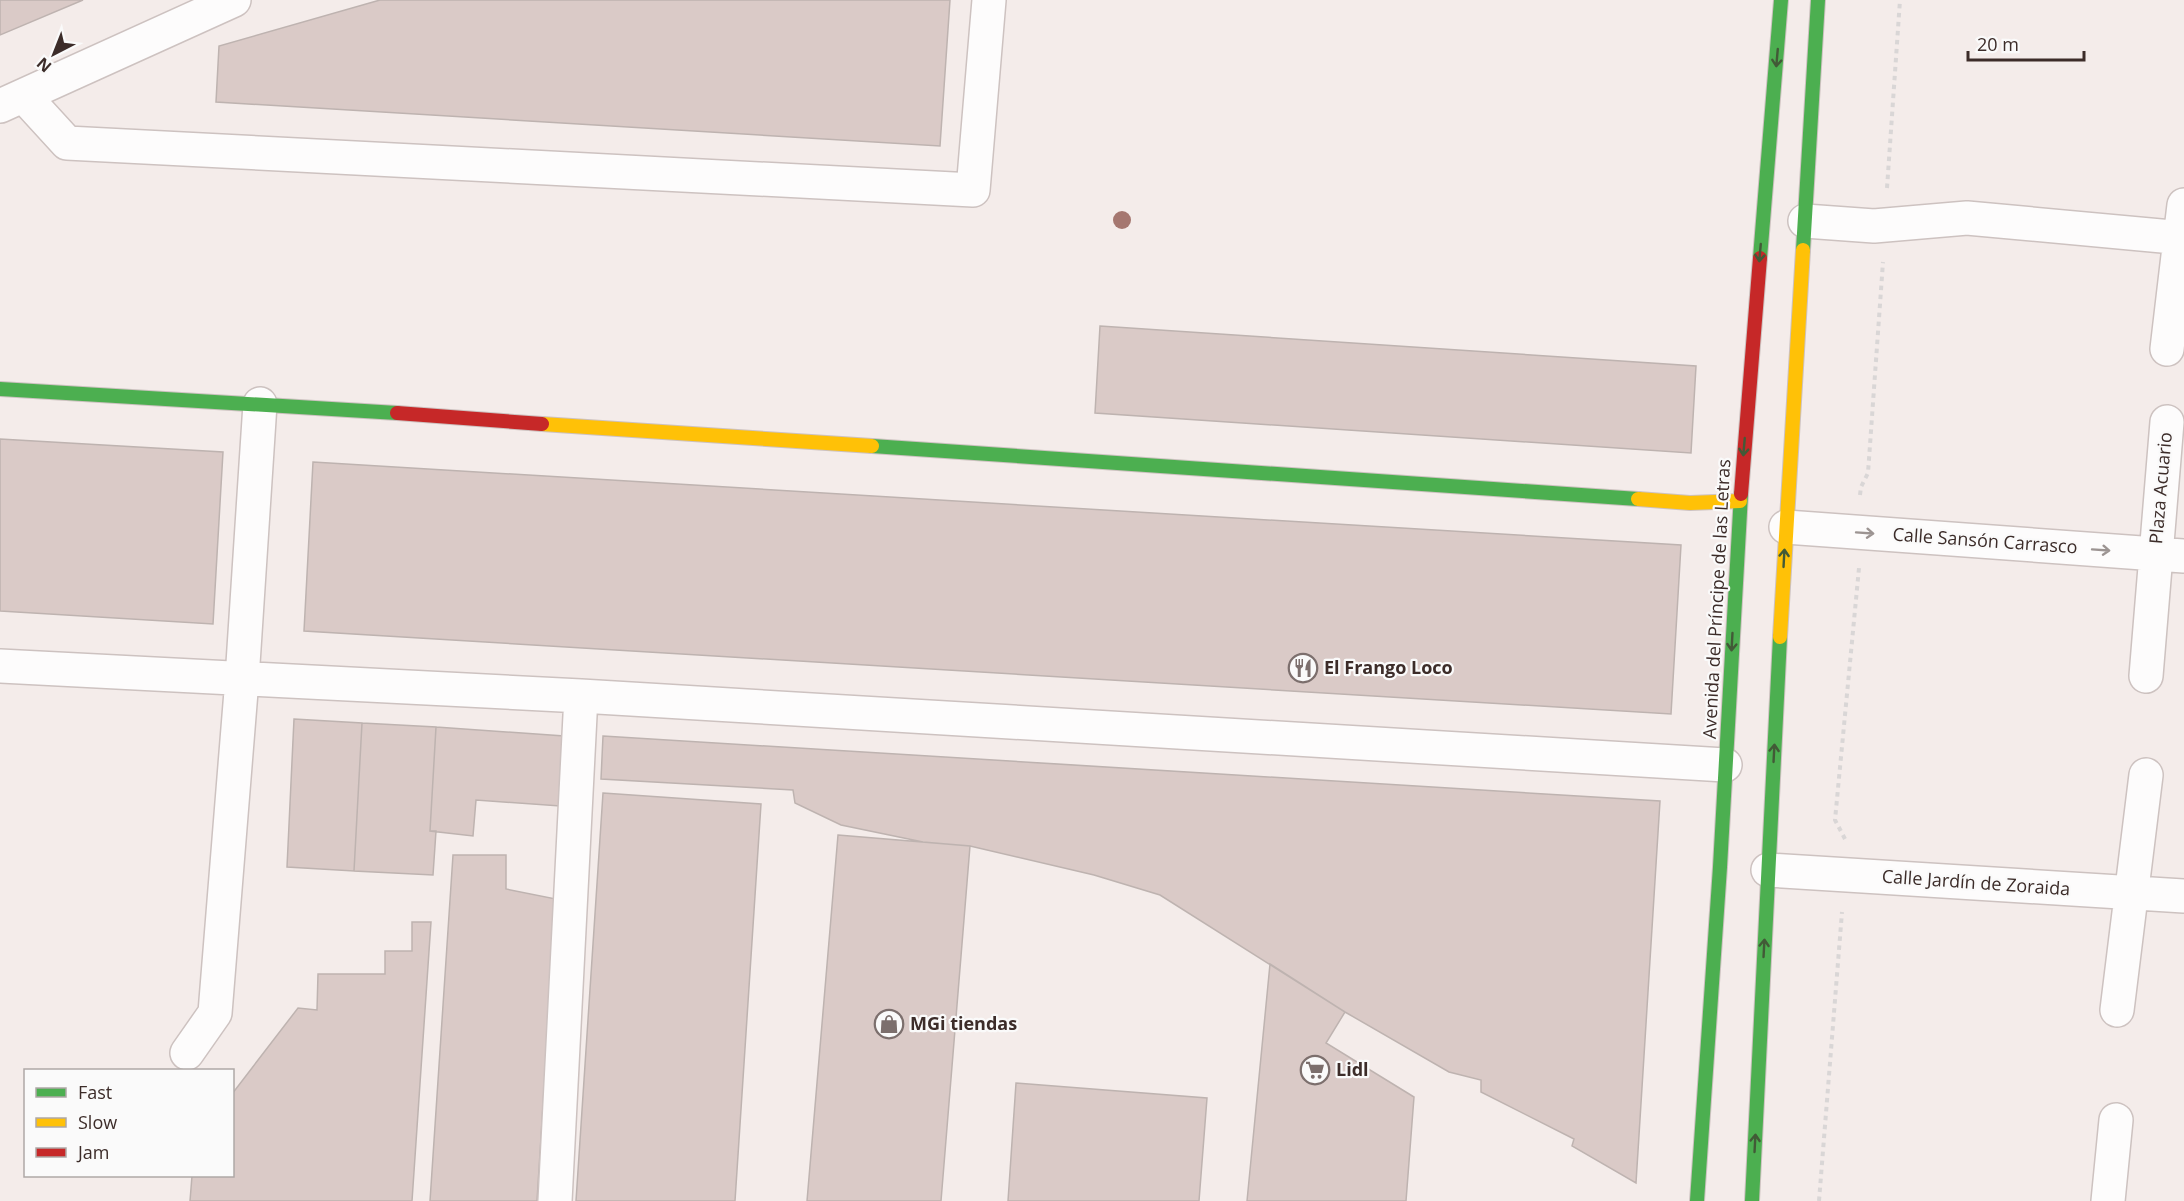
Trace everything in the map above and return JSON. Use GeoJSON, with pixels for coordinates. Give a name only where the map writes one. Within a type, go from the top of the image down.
{"type":"FeatureCollection","features":[{"type":"Feature","properties":{"kind":"street"},"geometry":{"type":"LineString","coordinates":[[234,0],[12,101],[67,143],[974,190],[989,0]]}},
{"type":"Feature","properties":{"kind":"street","name":"Avenida del Príncipe de las Letras"},"geometry":{"type":"LineString","coordinates":[[1697,1201],[1740,501],[1781,0]]}},
{"type":"Feature","properties":{"kind":"street"},"geometry":{"type":"LineString","coordinates":[[1752,1201],[1786,527],[1818,0]]}},
{"type":"Feature","properties":{"kind":"street"},"geometry":{"type":"LineString","coordinates":[[2167,349],[2182,238],[2184,205]]}},
{"type":"Feature","properties":{"kind":"street"},"geometry":{"type":"LineString","coordinates":[[1805,221],[1885,226],[1967,218],[2182,238]]}},
{"type":"Feature","properties":{"kind":"street"},"geometry":{"type":"LineString","coordinates":[[0,388],[1690,503],[1740,501]]}},
{"type":"Feature","properties":{"kind":"street"},"geometry":{"type":"LineString","coordinates":[[187,1053],[215,1013],[242,679],[260,404]]}},
{"type":"Feature","properties":{"kind":"street","name":"Plaza Acuario"},"geometry":{"type":"LineString","coordinates":[[2146,676],[2169,555],[2167,422]]}},
{"type":"Feature","properties":{"kind":"street","name":"Calle Sansón Carrasco"},"geometry":{"type":"LineString","coordinates":[[1786,527],[2169,555]]}},
{"type":"Feature","properties":{"kind":"street"},"geometry":{"type":"LineString","coordinates":[[0,666],[581,696],[1725,765]]}},
{"type":"Feature","properties":{"kind":"street"},"geometry":{"type":"LineString","coordinates":[[555,1201],[581,696]]}},
{"type":"Feature","properties":{"kind":"street"},"geometry":{"type":"LineString","coordinates":[[2117,1010],[2146,775]]}},
{"type":"Feature","properties":{"kind":"street","name":"Calle Jardín de Zoraida"},"geometry":{"type":"LineString","coordinates":[[1768,870],[2184,896]]}},
{"type":"Feature","properties":{"kind":"street"},"geometry":{"type":"LineString","coordinates":[[2108,1201],[2116,1120]]}},
{"type":"Feature","properties":{"kind":"path"},"geometry":{"type":"LineString","coordinates":[[1819,1201],[1848,843],[1835,820],[1859,569],[1858,532],[1861,487],[1868,472],[1900,0]]}},
{"type":"Feature","properties":{"kind":"building"},"geometry":{"type":"Polygon","coordinates":[[[0,0],[83,0],[0,35],[0,0]]]}},
{"type":"Feature","properties":{"kind":"building"},"geometry":{"type":"Polygon","coordinates":[[[380,0],[950,0],[940,146],[216,102],[219,46],[380,0]]]}},
{"type":"Feature","properties":{"kind":"building"},"geometry":{"type":"Polygon","coordinates":[[[1100,326],[1696,366],[1691,453],[1095,413],[1100,326]]]}},
{"type":"Feature","properties":{"kind":"building"},"geometry":{"type":"Polygon","coordinates":[[[0,439],[223,452],[213,624],[0,611],[0,439]]]}},
{"type":"Feature","properties":{"kind":"building"},"geometry":{"type":"Polygon","coordinates":[[[313,462],[1681,545],[1671,714],[304,631],[313,462]]]}},
{"type":"Feature","properties":{"kind":"building"},"geometry":{"type":"Polygon","coordinates":[[[294,719],[362,723],[354,871],[287,867],[294,719]]]}},
{"type":"Feature","properties":{"kind":"building"},"geometry":{"type":"Polygon","coordinates":[[[362,723],[436,727],[430,831],[436,831],[433,875],[354,871],[362,723]]]}},
{"type":"Feature","properties":{"kind":"building"},"geometry":{"type":"Polygon","coordinates":[[[436,727],[564,736],[560,806],[476,800],[473,836],[430,831],[436,727]]]}},
{"type":"Feature","properties":{"kind":"building"},"geometry":{"type":"Polygon","coordinates":[[[603,736],[1660,801],[1636,1183],[1572,1146],[1574,1139],[1481,1092],[1481,1080],[1449,1072],[1345,1012],[1160,895],[1094,875],[970,846],[923,842],[841,825],[795,803],[793,790],[601,779],[603,736]]]}},
{"type":"Feature","properties":{"kind":"building"},"geometry":{"type":"Polygon","coordinates":[[[603,793],[761,804],[735,1201],[576,1201],[603,793]]]}},
{"type":"Feature","properties":{"kind":"building","name":"MGi tiendas"},"geometry":{"type":"Polygon","coordinates":[[[838,835],[970,846],[941,1201],[807,1201],[838,835]]]}},
{"type":"Feature","properties":{"kind":"building"},"geometry":{"type":"Polygon","coordinates":[[[453,855],[506,855],[506,889],[556,899],[537,1201],[430,1201],[453,855]]]}},
{"type":"Feature","properties":{"kind":"building"},"geometry":{"type":"Polygon","coordinates":[[[412,922],[431,922],[412,1201],[190,1201],[192,1177],[234,1177],[234,1091],[298,1008],[317,1010],[318,974],[385,974],[385,951],[412,951],[412,922]]]}},
{"type":"Feature","properties":{"kind":"building","name":"Lidl"},"geometry":{"type":"Polygon","coordinates":[[[1270,964],[1345,1012],[1326,1043],[1414,1097],[1406,1201],[1247,1201],[1270,964]]]}},
{"type":"Feature","properties":{"kind":"building"},"geometry":{"type":"Polygon","coordinates":[[[1016,1083],[1207,1098],[1199,1201],[1008,1201],[1016,1083]]]}},
{"type":"Feature","properties":{"kind":"traffic: fast"},"geometry":{"type":"LineString","coordinates":[[1760,258],[1781,0]]}},
{"type":"Feature","properties":{"kind":"traffic: fast"},"geometry":{"type":"LineString","coordinates":[[1803,250],[1818,0]]}},
{"type":"Feature","properties":{"kind":"traffic: fast"},"geometry":{"type":"LineString","coordinates":[[0,389],[397,413]]}},
{"type":"Feature","properties":{"kind":"traffic: fast"},"geometry":{"type":"LineString","coordinates":[[872,446],[1638,499]]}},
{"type":"Feature","properties":{"kind":"traffic: fast"},"geometry":{"type":"LineString","coordinates":[[1697,1201],[1720,867],[1741,494]]}},
{"type":"Feature","properties":{"kind":"traffic: fast"},"geometry":{"type":"LineString","coordinates":[[1752,1201],[1780,637]]}},
{"type":"Feature","properties":{"kind":"traffic: slow"},"geometry":{"type":"LineString","coordinates":[[1780,637],[1803,250]]}},
{"type":"Feature","properties":{"kind":"traffic: slow"},"geometry":{"type":"LineString","coordinates":[[542,424],[872,446]]}},
{"type":"Feature","properties":{"kind":"traffic: slow"},"geometry":{"type":"LineString","coordinates":[[1638,499],[1690,503],[1740,501]]}},
{"type":"Feature","properties":{"kind":"traffic: jam"},"geometry":{"type":"LineString","coordinates":[[1741,494],[1760,258]]}},
{"type":"Feature","properties":{"kind":"traffic: jam"},"geometry":{"type":"LineString","coordinates":[[397,413],[542,424]]}},
{"type":"Feature","properties":{"kind":"place","name":"El Frango Loco"},"geometry":{"type":"Point","coordinates":[1303,668]}},
{"type":"Feature","properties":{"kind":"place","name":"MGi tiendas"},"geometry":{"type":"Point","coordinates":[889,1024]}},
{"type":"Feature","properties":{"kind":"place","name":"Lidl"},"geometry":{"type":"Point","coordinates":[1315,1070]}}]}
